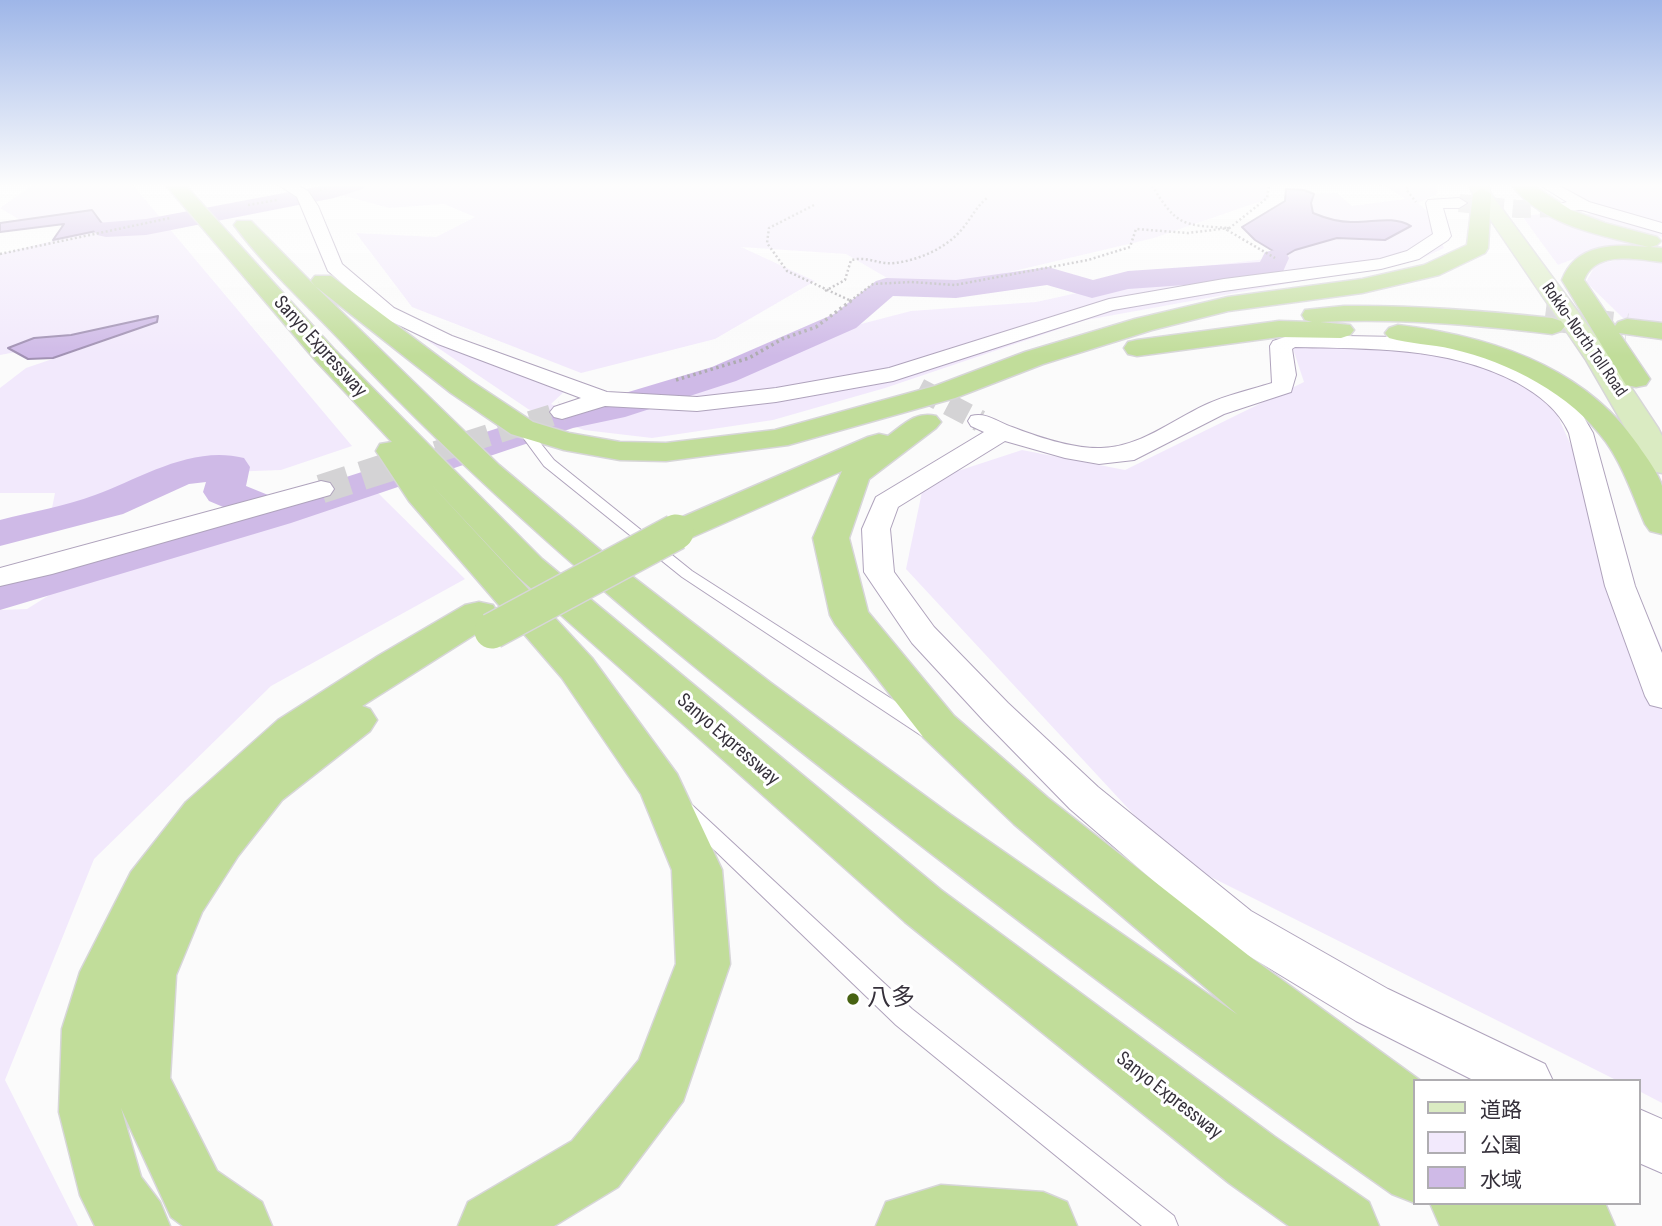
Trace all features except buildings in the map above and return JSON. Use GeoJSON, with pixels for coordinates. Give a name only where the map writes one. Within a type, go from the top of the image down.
{"type":"FeatureCollection","features":[{"type":"Feature","properties":{"kind":"highway","name":"Sanyo Expressway"},"geometry":{"type":"LineString","coordinates":[[212,241],[326,355],[529,567],[719,733],[934,914],[1252,1160],[1345,1226]]}},
{"type":"Feature","properties":{"kind":"highway","name":"Sanyo Expressway"},"geometry":{"type":"LineString","coordinates":[[259,241],[426,414],[573,548],[775,708],[980,863],[1297,1091],[1414,1170]]}},
{"type":"Feature","properties":{"kind":"highway"},"geometry":{"type":"LineString","coordinates":[[275,241],[461,387],[522,428],[564,441],[620,451],[707,449],[777,439],[1055,369],[1180,334],[1256,321],[1342,313],[1548,321],[1430,307],[1327,307],[1144,324]]}},
{"type":"Feature","properties":{"kind":"highway"},"geometry":{"type":"LineString","coordinates":[[136,1226],[113,1195],[90,1112],[91,1029],[108,972],[149,888],[203,816],[294,731],[392,666],[486,623],[665,526],[930,401],[1034,358],[1144,324],[1228,304],[1362,286],[1432,270],[1477,248],[1477,241]]}},
{"type":"Feature","properties":{"kind":"highway"},"geometry":{"type":"LineString","coordinates":[[1636,379],[1573,280],[1575,268],[1581,261],[1614,253],[1662,255]]}},
{"type":"Feature","properties":{"kind":"highway"},"geometry":{"type":"LineString","coordinates":[[1123,350],[1279,329],[1414,335],[1480,349],[1529,366],[1572,391],[1613,431],[1643,482],[1662,524]]}},
{"type":"Feature","properties":{"kind":"highway"},"geometry":{"type":"LineString","coordinates":[[1662,331],[1629,331],[1662,339]]}},
{"type":"Feature","properties":{"kind":"highway"},"geometry":{"type":"LineString","coordinates":[[326,355],[421,494],[577,668],[661,787],[697,870],[703,964],[662,1080],[596,1164],[492,1226]]}},
{"type":"Feature","properties":{"kind":"highway"},"geometry":{"type":"LineString","coordinates":[[930,401],[855,475],[831,538],[849,615],[939,727],[1031,811],[1233,977],[1414,1113]]}},
{"type":"Feature","properties":{"kind":"highway"},"geometry":{"type":"LineString","coordinates":[[238,1226],[194,1194],[140,1082],[148,975],[181,900],[221,842],[267,787],[486,623]]}},
{"type":"Feature","properties":{"kind":"highway"},"geometry":{"type":"LineString","coordinates":[[1466,1205],[1496,1226]]}},
{"type":"Feature","properties":{"kind":"highway"},"geometry":{"type":"LineString","coordinates":[[1550,1205],[1581,1226]]}},
{"type":"Feature","properties":{"kind":"highway"},"geometry":{"type":"LineString","coordinates":[[910,1226],[941,1218],[1043,1226]]}},
{"type":"Feature","properties":{"kind":"main road","name":"Rokko-North Toll Road"},"geometry":{"type":"LineString","coordinates":[[1514,241],[1608,372],[1641,422],[1662,464]]}},
{"type":"Feature","properties":{"kind":"main road","name":"Rokko-North Toll Road"},"geometry":{"type":"LineString","coordinates":[[1531,241],[1662,413]]}},
{"type":"Feature","properties":{"kind":"street"},"geometry":{"type":"LineString","coordinates":[[324,241],[334,267],[387,312],[444,340],[604,399],[697,404],[776,395],[892,374],[1109,305],[1224,285],[1381,264],[1413,255],[1434,241]]}},
{"type":"Feature","properties":{"kind":"street"},"geometry":{"type":"LineString","coordinates":[[1524,1079],[1372,1004],[1236,925],[1084,798],[996,712],[923,635],[879,572],[876,529],[886,503],[991,427],[1065,450],[1099,456],[1134,452],[1216,409],[1283,387],[1285,375],[1281,346],[1291,341],[1400,343],[1454,353],[1501,368],[1540,386],[1570,411],[1581,433],[1620,586],[1662,696]]}},
{"type":"Feature","properties":{"kind":"street"},"geometry":{"type":"LineString","coordinates":[[892,374],[930,401]]}},
{"type":"Feature","properties":{"kind":"street"},"geometry":{"type":"LineString","coordinates":[[562,412],[604,399]]}},
{"type":"Feature","properties":{"kind":"street"},"geometry":{"type":"LineString","coordinates":[[0,577],[54,565],[321,489]]}},
{"type":"Feature","properties":{"kind":"street"},"geometry":{"type":"LineString","coordinates":[[1641,1136],[1662,1147]]}},
{"type":"Feature","properties":{"kind":"lane"},"geometry":{"type":"LineString","coordinates":[[522,428],[549,463],[687,574],[984,767]]}},
{"type":"Feature","properties":{"kind":"lane"},"geometry":{"type":"LineString","coordinates":[[661,787],[904,1017],[1164,1226]]}},
{"type":"Feature","properties":{"kind":"path"},"geometry":{"type":"LineString","coordinates":[[0,254],[41,241]]}},
{"type":"Feature","properties":{"kind":"path"},"geometry":{"type":"LineString","coordinates":[[767,241],[787,271],[849,300]]}},
{"type":"Feature","properties":{"kind":"path"},"geometry":{"type":"LineString","coordinates":[[825,291],[845,280],[851,260],[864,257],[892,264],[918,257],[950,241]]}},
{"type":"Feature","properties":{"kind":"path"},"geometry":{"type":"LineString","coordinates":[[668,382],[749,358],[782,339],[816,327],[873,284],[954,285],[1088,260],[1130,247],[1132,241]]}},
{"type":"Feature","properties":{"kind":"path"},"geometry":{"type":"LineString","coordinates":[[1247,241],[1276,258]]}},
{"type":"Feature","properties":{"kind":"green space"},"geometry":{"type":"Polygon","coordinates":[[[52,241],[180,241],[352,446],[281,470],[228,472],[49,523],[55,493],[0,493],[0,388],[26,368],[114,338],[158,317],[71,335],[34,338],[9,349],[16,352],[0,355],[0,254],[52,241]]]}},
{"type":"Feature","properties":{"kind":"green space"},"geometry":{"type":"Polygon","coordinates":[[[362,241],[1140,241],[976,280],[894,282],[846,254],[741,247],[815,281],[715,339],[581,373],[412,307],[362,241]]]}},
{"type":"Feature","properties":{"kind":"green space"},"geometry":{"type":"Polygon","coordinates":[[[1321,241],[1441,241],[1444,248],[1418,260],[1086,320],[885,388],[773,420],[652,438],[584,430],[528,409],[419,335],[567,389],[551,404],[588,421],[672,398],[664,384],[792,342],[911,311],[1036,302],[1195,267],[1283,257],[1321,241]]]}},
{"type":"Feature","properties":{"kind":"green space"},"geometry":{"type":"Polygon","coordinates":[[[1541,241],[1637,241],[1662,247],[1662,251],[1609,252],[1584,256],[1558,265],[1541,241]]]}},
{"type":"Feature","properties":{"kind":"green space"},"geometry":{"type":"Polygon","coordinates":[[[1629,258],[1662,260],[1662,324],[1623,318],[1586,282],[1596,264],[1629,258]]]}},
{"type":"Feature","properties":{"kind":"green space"},"geometry":{"type":"Polygon","coordinates":[[[1364,340],[1509,371],[1551,401],[1662,648],[1662,1103],[1641,1092],[1641,1079],[1614,1079],[1175,859],[906,569],[924,482],[1022,450],[1125,470],[1304,382],[1292,346],[1364,340]]]}},
{"type":"Feature","properties":{"kind":"green space"},"geometry":{"type":"Polygon","coordinates":[[[376,491],[465,579],[271,686],[94,859],[5,1080],[78,1226],[0,1226],[0,610],[27,609],[75,579],[376,491]]]}},
{"type":"Feature","properties":{"kind":"water"},"geometry":{"type":"Polygon","coordinates":[[[1257,241],[1326,241],[1295,250],[1283,257],[1257,241]]]}},
{"type":"Feature","properties":{"kind":"water"},"geometry":{"type":"Polygon","coordinates":[[[158,316],[157,322],[53,358],[28,359],[8,348],[34,338],[71,335],[158,316]]]}},
{"type":"Feature","properties":{"kind":"waterway"},"geometry":{"type":"LineString","coordinates":[[276,514],[564,419],[612,409],[724,374],[845,321],[886,287],[956,289],[1048,276],[1092,289],[1128,280],[1271,270],[1275,258]]}},
{"type":"Feature","properties":{"kind":"waterway"},"geometry":{"type":"LineString","coordinates":[[0,533],[108,505],[180,473],[230,467],[224,492],[276,514]]}},
{"type":"Feature","properties":{"kind":"waterway"},"geometry":{"type":"LineString","coordinates":[[0,595],[276,514]]}},
{"type":"Feature","properties":{"kind":"tunnel"},"geometry":{"type":"LineString","coordinates":[[1545,317],[1627,327]]}},
{"type":"Feature","properties":{"kind":"tunnel"},"geometry":{"type":"LineString","coordinates":[[919,389],[980,421]]}},
{"type":"Feature","properties":{"kind":"tunnel"},"geometry":{"type":"LineString","coordinates":[[436,452],[562,412]]}},
{"type":"Feature","properties":{"kind":"tunnel"},"geometry":{"type":"LineString","coordinates":[[321,489],[442,450]]}},
{"type":"Feature","properties":{"kind":"place","name":"八多"},"geometry":{"type":"Point","coordinates":[853,999]}}]}
